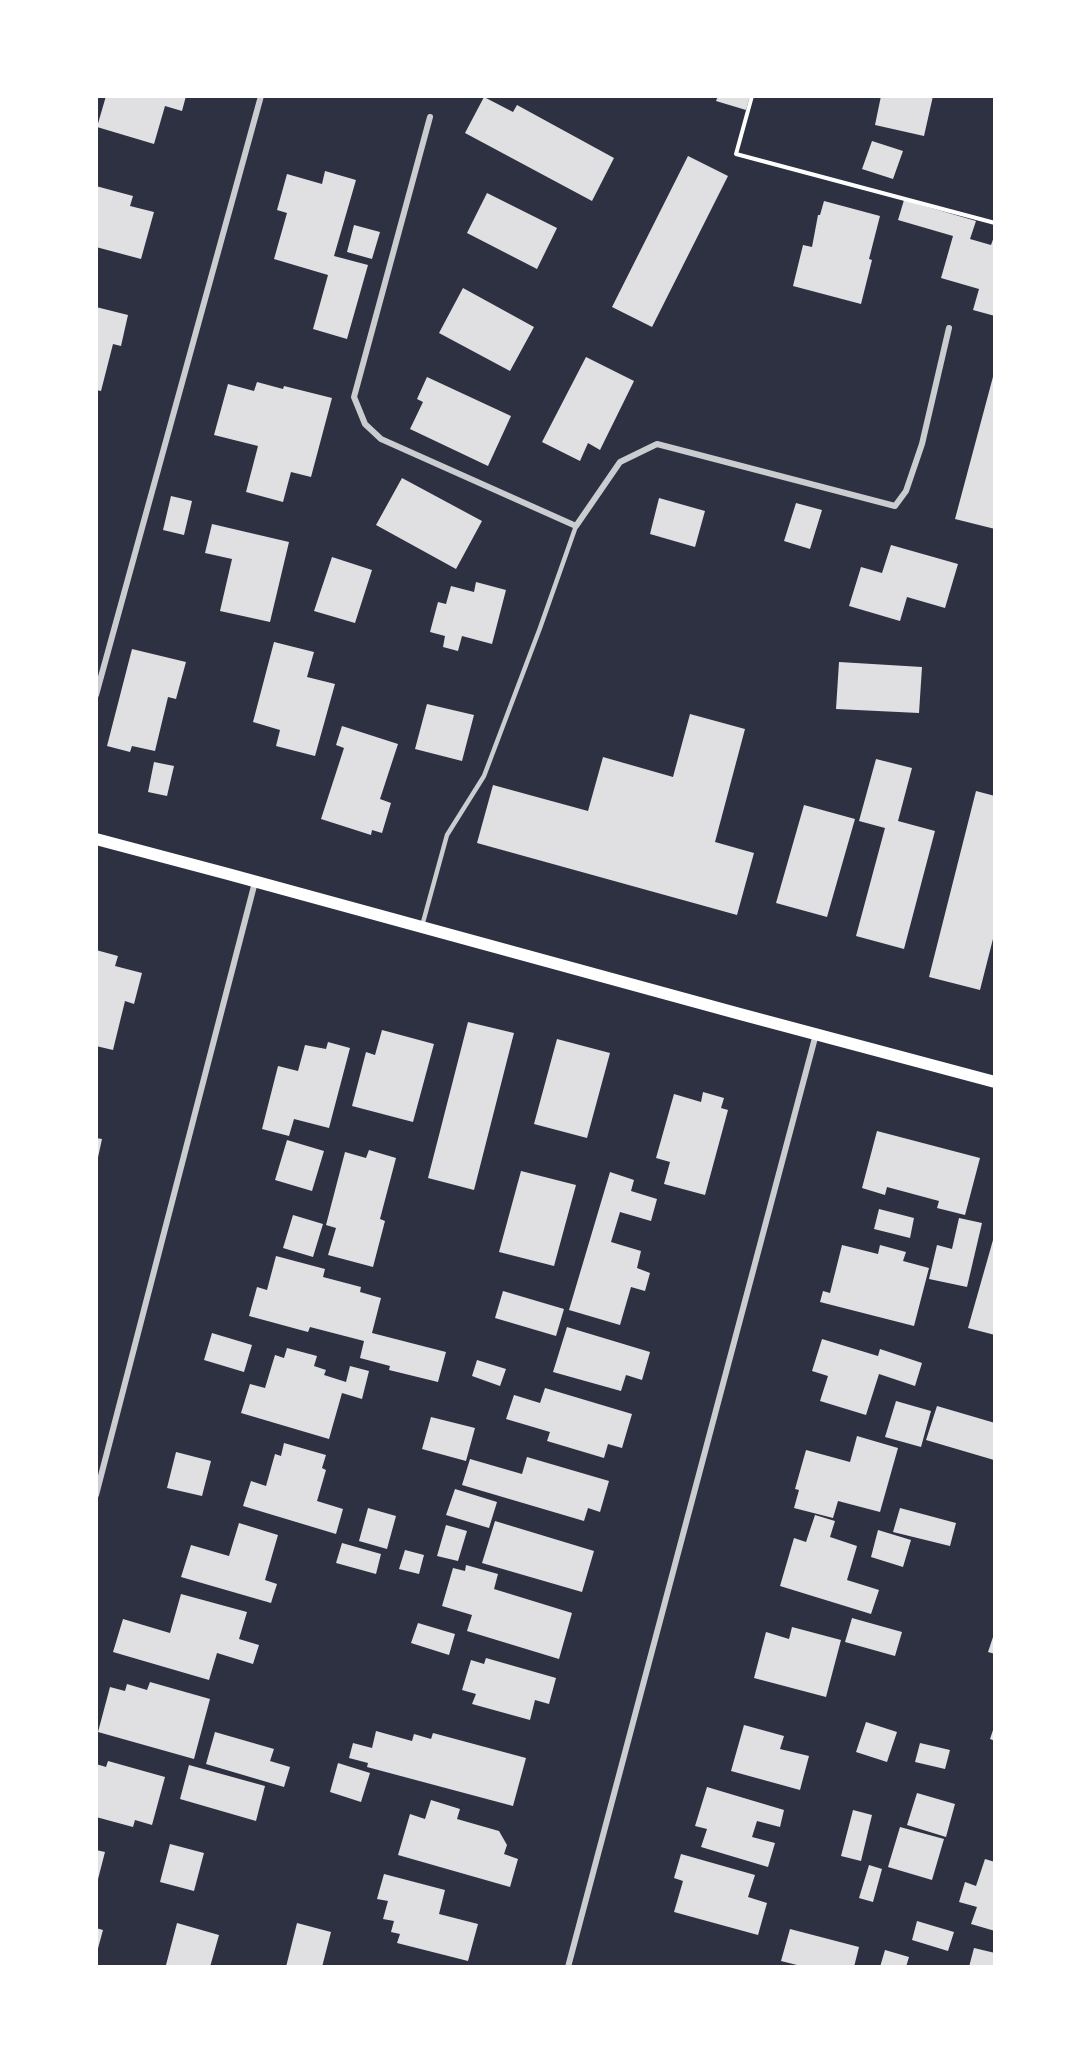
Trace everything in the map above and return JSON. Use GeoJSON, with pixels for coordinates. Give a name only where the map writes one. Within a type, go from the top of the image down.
{"type":"FeatureCollection","features":[{"type":"Feature","properties":{"kind":"main road"},"geometry":{"type":"LineString","coordinates":[[96,840],[995,1082]]}},
{"type":"Feature","properties":{"kind":"street"},"geometry":{"type":"LineString","coordinates":[[96,695],[261,96]]}},
{"type":"Feature","properties":{"kind":"street"},"geometry":{"type":"LineString","coordinates":[[430,117],[354,397],[366,424],[381,439],[576,526],[620,462],[657,444],[895,506],[906,491],[922,444],[949,328]]}},
{"type":"Feature","properties":{"kind":"street"},"geometry":{"type":"LineString","coordinates":[[96,1495],[255,881]]}},
{"type":"Feature","properties":{"kind":"street"},"geometry":{"type":"LineString","coordinates":[[568,1967],[816,1034]]}},
{"type":"Feature","properties":{"kind":"lane"},"geometry":{"type":"LineString","coordinates":[[422,926],[447,835],[484,776],[576,526]]}},
{"type":"Feature","properties":{"kind":"path"},"geometry":{"type":"LineString","coordinates":[[752,96],[735,154],[995,223]]}},
{"type":"Feature","properties":{"kind":"building"},"geometry":{"type":"Polygon","coordinates":[[[106,96],[186,96],[182,111],[165,106],[154,144],[97,127],[106,96]]]}},
{"type":"Feature","properties":{"kind":"building"},"geometry":{"type":"Polygon","coordinates":[[[718,96],[750,96],[746,110],[716,101],[718,96]]]}},
{"type":"Feature","properties":{"kind":"building"},"geometry":{"type":"Polygon","coordinates":[[[881,96],[933,96],[924,136],[875,125],[881,96]]]}},
{"type":"Feature","properties":{"kind":"building"},"geometry":{"type":"Polygon","coordinates":[[[484,97],[513,112],[517,105],[614,158],[592,201],[465,133],[484,97]]]}},
{"type":"Feature","properties":{"kind":"building"},"geometry":{"type":"Polygon","coordinates":[[[872,141],[903,151],[893,179],[862,169],[872,141]]]}},
{"type":"Feature","properties":{"kind":"building"},"geometry":{"type":"Polygon","coordinates":[[[688,156],[728,176],[652,327],[612,307],[688,156]]]}},
{"type":"Feature","properties":{"kind":"building"},"geometry":{"type":"Polygon","coordinates":[[[325,171],[356,180],[334,256],[368,265],[347,339],[313,329],[328,275],[274,259],[287,213],[277,210],[287,174],[322,184],[325,171]]]}},
{"type":"Feature","properties":{"kind":"building"},"geometry":{"type":"Polygon","coordinates":[[[96,186],[133,196],[130,206],[154,212],[141,259],[96,247],[96,186]]]}},
{"type":"Feature","properties":{"kind":"building"},"geometry":{"type":"Polygon","coordinates":[[[487,193],[557,228],[537,269],[467,233],[487,193]]]}},
{"type":"Feature","properties":{"kind":"building"},"geometry":{"type":"Polygon","coordinates":[[[904,200],[976,221],[970,239],[991,245],[995,234],[995,316],[973,310],[979,289],[941,278],[953,236],[898,220],[904,200]]]}},
{"type":"Feature","properties":{"kind":"building"},"geometry":{"type":"Polygon","coordinates":[[[824,201],[880,216],[861,304],[793,286],[803,245],[812,247],[818,215],[820,215],[824,201]]]}},
{"type":"Feature","properties":{"kind":"building"},"geometry":{"type":"Polygon","coordinates":[[[354,225],[380,232],[372,259],[347,252],[354,225]]]}},
{"type":"Feature","properties":{"kind":"building"},"geometry":{"type":"Polygon","coordinates":[[[463,288],[534,327],[510,371],[439,333],[463,288]]]}},
{"type":"Feature","properties":{"kind":"building"},"geometry":{"type":"Polygon","coordinates":[[[96,307],[128,315],[121,346],[113,344],[101,391],[96,390],[96,307]]]}},
{"type":"Feature","properties":{"kind":"building"},"geometry":{"type":"Polygon","coordinates":[[[586,357],[634,381],[600,450],[588,443],[580,461],[542,442],[586,357]]]}},
{"type":"Feature","properties":{"kind":"building"},"geometry":{"type":"Polygon","coordinates":[[[995,373],[995,529],[955,519],[995,373]]]}},
{"type":"Feature","properties":{"kind":"building"},"geometry":{"type":"Polygon","coordinates":[[[427,377],[511,416],[488,466],[410,429],[423,402],[417,399],[427,377]]]}},
{"type":"Feature","properties":{"kind":"building"},"geometry":{"type":"Polygon","coordinates":[[[257,382],[332,398],[311,477],[291,472],[283,502],[246,492],[258,446],[214,435],[228,384],[254,391],[257,382]]]}},
{"type":"Feature","properties":{"kind":"building"},"geometry":{"type":"Polygon","coordinates":[[[402,478],[482,521],[456,569],[376,525],[402,478]]]}},
{"type":"Feature","properties":{"kind":"building"},"geometry":{"type":"Polygon","coordinates":[[[171,496],[192,501],[184,535],[163,530],[171,496]]]}},
{"type":"Feature","properties":{"kind":"building"},"geometry":{"type":"Polygon","coordinates":[[[659,498],[705,511],[695,547],[650,534],[659,498]]]}},
{"type":"Feature","properties":{"kind":"building"},"geometry":{"type":"Polygon","coordinates":[[[796,503],[822,510],[810,549],[784,541],[796,503]]]}},
{"type":"Feature","properties":{"kind":"building"},"geometry":{"type":"Polygon","coordinates":[[[212,524],[289,542],[270,622],[220,611],[232,559],[205,553],[212,524]]]}},
{"type":"Feature","properties":{"kind":"building"},"geometry":{"type":"Polygon","coordinates":[[[891,545],[958,564],[945,608],[907,597],[900,621],[849,606],[861,567],[882,573],[891,545]]]}},
{"type":"Feature","properties":{"kind":"building"},"geometry":{"type":"Polygon","coordinates":[[[332,557],[372,570],[355,623],[314,611],[332,557]]]}},
{"type":"Feature","properties":{"kind":"building"},"geometry":{"type":"Polygon","coordinates":[[[476,582],[506,590],[492,644],[462,636],[458,651],[443,647],[445,636],[430,632],[438,602],[446,604],[451,586],[474,592],[476,582]]]}},
{"type":"Feature","properties":{"kind":"building"},"geometry":{"type":"Polygon","coordinates":[[[274,642],[314,652],[307,677],[335,684],[315,756],[276,746],[280,730],[253,722],[274,642]]]}},
{"type":"Feature","properties":{"kind":"building"},"geometry":{"type":"Polygon","coordinates":[[[132,649],[186,662],[176,699],[168,697],[155,751],[132,746],[130,752],[107,746],[132,649]]]}},
{"type":"Feature","properties":{"kind":"building"},"geometry":{"type":"Polygon","coordinates":[[[839,662],[922,667],[919,713],[836,709],[839,662]]]}},
{"type":"Feature","properties":{"kind":"building"},"geometry":{"type":"Polygon","coordinates":[[[427,704],[474,715],[462,761],[415,749],[427,704]]]}},
{"type":"Feature","properties":{"kind":"building"},"geometry":{"type":"Polygon","coordinates":[[[690,714],[745,729],[715,842],[754,853],[737,915],[477,843],[493,785],[588,811],[603,757],[673,777],[690,714]]]}},
{"type":"Feature","properties":{"kind":"building"},"geometry":{"type":"Polygon","coordinates":[[[342,726],[398,744],[380,799],[391,803],[382,833],[372,830],[371,835],[321,819],[344,748],[336,745],[342,726]]]}},
{"type":"Feature","properties":{"kind":"building"},"geometry":{"type":"Polygon","coordinates":[[[876,759],[912,768],[898,821],[935,831],[904,949],[856,936],[885,828],[859,821],[876,759]]]}},
{"type":"Feature","properties":{"kind":"building"},"geometry":{"type":"Polygon","coordinates":[[[154,762],[174,766],[167,796],[148,792],[154,762]]]}},
{"type":"Feature","properties":{"kind":"building"},"geometry":{"type":"Polygon","coordinates":[[[976,791],[995,796],[995,931],[980,990],[929,977],[976,791]]]}},
{"type":"Feature","properties":{"kind":"building"},"geometry":{"type":"Polygon","coordinates":[[[804,805],[855,819],[827,917],[776,903],[804,805]]]}},
{"type":"Feature","properties":{"kind":"building"},"geometry":{"type":"Polygon","coordinates":[[[96,950],[118,956],[115,966],[142,973],[134,1004],[125,1001],[113,1050],[96,1046],[96,950]]]}},
{"type":"Feature","properties":{"kind":"building"},"geometry":{"type":"Polygon","coordinates":[[[468,1022],[514,1033],[474,1190],[428,1178],[468,1022]]]}},
{"type":"Feature","properties":{"kind":"building"},"geometry":{"type":"Polygon","coordinates":[[[382,1030],[434,1044],[413,1122],[352,1106],[366,1052],[375,1055],[382,1030]]]}},
{"type":"Feature","properties":{"kind":"building"},"geometry":{"type":"Polygon","coordinates":[[[557,1039],[610,1053],[587,1138],[534,1124],[557,1039]]]}},
{"type":"Feature","properties":{"kind":"building"},"geometry":{"type":"Polygon","coordinates":[[[328,1042],[350,1048],[329,1128],[294,1119],[289,1136],[262,1129],[278,1066],[298,1071],[305,1045],[326,1049],[328,1042]]]}},
{"type":"Feature","properties":{"kind":"building"},"geometry":{"type":"Polygon","coordinates":[[[703,1092],[724,1098],[721,1108],[728,1110],[705,1195],[664,1184],[670,1162],[656,1158],[674,1094],[701,1102],[703,1092]]]}},
{"type":"Feature","properties":{"kind":"building"},"geometry":{"type":"Polygon","coordinates":[[[877,1131],[980,1158],[965,1215],[937,1208],[939,1201],[887,1187],[885,1195],[862,1188],[877,1131]]]}},
{"type":"Feature","properties":{"kind":"building"},"geometry":{"type":"Polygon","coordinates":[[[96,1138],[102,1139],[97,1162],[96,1161],[96,1138]]]}},
{"type":"Feature","properties":{"kind":"building"},"geometry":{"type":"Polygon","coordinates":[[[287,1140],[324,1151],[312,1191],[275,1180],[287,1140]]]}},
{"type":"Feature","properties":{"kind":"building"},"geometry":{"type":"Polygon","coordinates":[[[369,1150],[396,1158],[380,1219],[385,1221],[373,1267],[328,1255],[336,1228],[326,1225],[345,1152],[366,1158],[369,1150]]]}},
{"type":"Feature","properties":{"kind":"building"},"geometry":{"type":"Polygon","coordinates":[[[521,1171],[576,1185],[554,1266],[499,1252],[521,1171]]]}},
{"type":"Feature","properties":{"kind":"building"},"geometry":{"type":"Polygon","coordinates":[[[610,1172],[634,1180],[631,1191],[657,1199],[651,1221],[620,1212],[611,1242],[641,1251],[637,1268],[650,1273],[645,1291],[631,1287],[620,1325],[569,1310],[610,1172]]]}},
{"type":"Feature","properties":{"kind":"building"},"geometry":{"type":"Polygon","coordinates":[[[879,1209],[914,1218],[910,1238],[874,1229],[879,1209]]]}},
{"type":"Feature","properties":{"kind":"building"},"geometry":{"type":"Polygon","coordinates":[[[293,1215],[323,1224],[313,1257],[283,1248],[293,1215]]]}},
{"type":"Feature","properties":{"kind":"building"},"geometry":{"type":"Polygon","coordinates":[[[959,1218],[982,1223],[967,1287],[929,1279],[937,1245],[952,1249],[959,1218]]]}},
{"type":"Feature","properties":{"kind":"building"},"geometry":{"type":"Polygon","coordinates":[[[995,1233],[995,1335],[968,1328],[995,1233]]]}},
{"type":"Feature","properties":{"kind":"building"},"geometry":{"type":"Polygon","coordinates":[[[842,1245],[878,1254],[880,1245],[906,1252],[903,1261],[929,1268],[914,1326],[820,1302],[823,1291],[830,1293],[842,1245]]]}},
{"type":"Feature","properties":{"kind":"building"},"geometry":{"type":"Polygon","coordinates":[[[276,1256],[325,1269],[323,1277],[361,1287],[360,1292],[381,1298],[372,1333],[446,1352],[438,1382],[389,1370],[390,1366],[360,1358],[364,1341],[310,1327],[308,1332],[249,1316],[257,1287],[267,1290],[276,1256]]]}},
{"type":"Feature","properties":{"kind":"building"},"geometry":{"type":"Polygon","coordinates":[[[503,1291],[564,1309],[556,1336],[495,1318],[503,1291]]]}},
{"type":"Feature","properties":{"kind":"building"},"geometry":{"type":"Polygon","coordinates":[[[567,1327],[650,1352],[642,1380],[626,1375],[621,1391],[553,1372],[567,1327]]]}},
{"type":"Feature","properties":{"kind":"building"},"geometry":{"type":"Polygon","coordinates":[[[212,1333],[252,1345],[244,1372],[204,1360],[212,1333]]]}},
{"type":"Feature","properties":{"kind":"building"},"geometry":{"type":"Polygon","coordinates":[[[822,1339],[878,1356],[880,1349],[922,1363],[915,1386],[879,1374],[866,1415],[820,1401],[828,1376],[812,1371],[822,1339]]]}},
{"type":"Feature","properties":{"kind":"building"},"geometry":{"type":"Polygon","coordinates":[[[287,1348],[317,1356],[314,1366],[326,1370],[324,1375],[346,1382],[350,1366],[369,1371],[362,1399],[342,1393],[329,1439],[241,1413],[250,1384],[265,1388],[275,1355],[284,1358],[287,1348]]]}},
{"type":"Feature","properties":{"kind":"building"},"geometry":{"type":"Polygon","coordinates":[[[477,1360],[506,1369],[500,1386],[472,1376],[477,1360]]]}},
{"type":"Feature","properties":{"kind":"building"},"geometry":{"type":"Polygon","coordinates":[[[545,1388],[632,1414],[622,1448],[608,1444],[604,1458],[547,1441],[550,1432],[506,1419],[514,1395],[540,1403],[545,1388]]]}},
{"type":"Feature","properties":{"kind":"building"},"geometry":{"type":"Polygon","coordinates":[[[896,1401],[931,1411],[921,1447],[885,1437],[896,1401]]]}},
{"type":"Feature","properties":{"kind":"building"},"geometry":{"type":"Polygon","coordinates":[[[937,1406],[995,1423],[994,1460],[926,1440],[937,1406]]]}},
{"type":"Feature","properties":{"kind":"building"},"geometry":{"type":"Polygon","coordinates":[[[431,1417],[475,1428],[466,1461],[422,1449],[431,1417]]]}},
{"type":"Feature","properties":{"kind":"building"},"geometry":{"type":"Polygon","coordinates":[[[857,1436],[898,1448],[880,1512],[838,1501],[833,1518],[794,1508],[799,1490],[795,1489],[806,1450],[850,1462],[857,1436]]]}},
{"type":"Feature","properties":{"kind":"building"},"geometry":{"type":"Polygon","coordinates":[[[284,1443],[326,1455],[322,1468],[326,1470],[317,1501],[343,1509],[336,1534],[243,1506],[251,1481],[266,1486],[275,1454],[281,1456],[284,1443]]]}},
{"type":"Feature","properties":{"kind":"building"},"geometry":{"type":"Polygon","coordinates":[[[176,1452],[211,1461],[202,1496],[167,1488],[176,1452]]]}},
{"type":"Feature","properties":{"kind":"building"},"geometry":{"type":"Polygon","coordinates":[[[527,1457],[609,1481],[600,1512],[588,1508],[584,1521],[462,1485],[470,1459],[522,1474],[527,1457]]]}},
{"type":"Feature","properties":{"kind":"building"},"geometry":{"type":"Polygon","coordinates":[[[455,1489],[497,1502],[489,1528],[446,1515],[455,1489]]]}},
{"type":"Feature","properties":{"kind":"building"},"geometry":{"type":"Polygon","coordinates":[[[368,1508],[396,1516],[387,1549],[359,1541],[368,1508]]]}},
{"type":"Feature","properties":{"kind":"building"},"geometry":{"type":"Polygon","coordinates":[[[900,1508],[956,1523],[950,1546],[893,1532],[900,1508]]]}},
{"type":"Feature","properties":{"kind":"building"},"geometry":{"type":"Polygon","coordinates":[[[815,1515],[835,1521],[830,1537],[857,1546],[847,1580],[879,1590],[871,1614],[780,1586],[794,1538],[806,1542],[815,1515]]]}},
{"type":"Feature","properties":{"kind":"building"},"geometry":{"type":"Polygon","coordinates":[[[495,1521],[594,1551],[582,1592],[482,1563],[495,1521]]]}},
{"type":"Feature","properties":{"kind":"building"},"geometry":{"type":"Polygon","coordinates":[[[239,1523],[278,1535],[265,1580],[277,1584],[271,1603],[181,1577],[191,1545],[229,1556],[239,1523]]]}},
{"type":"Feature","properties":{"kind":"building"},"geometry":{"type":"Polygon","coordinates":[[[446,1525],[467,1531],[458,1561],[437,1556],[446,1525]]]}},
{"type":"Feature","properties":{"kind":"building"},"geometry":{"type":"Polygon","coordinates":[[[878,1530],[911,1540],[903,1567],[871,1557],[878,1530]]]}},
{"type":"Feature","properties":{"kind":"building"},"geometry":{"type":"Polygon","coordinates":[[[342,1543],[381,1554],[376,1574],[336,1563],[342,1543]]]}},
{"type":"Feature","properties":{"kind":"building"},"geometry":{"type":"Polygon","coordinates":[[[405,1550],[424,1555],[419,1574],[399,1569],[405,1550]]]}},
{"type":"Feature","properties":{"kind":"building"},"geometry":{"type":"Polygon","coordinates":[[[466,1565],[498,1574],[494,1589],[572,1613],[559,1659],[467,1631],[472,1615],[442,1606],[453,1568],[465,1571],[466,1565]]]}},
{"type":"Feature","properties":{"kind":"building"},"geometry":{"type":"Polygon","coordinates":[[[181,1594],[247,1612],[239,1639],[259,1645],[253,1664],[217,1653],[209,1680],[113,1652],[123,1619],[170,1633],[181,1594]]]}},
{"type":"Feature","properties":{"kind":"building"},"geometry":{"type":"Polygon","coordinates":[[[852,1618],[902,1632],[895,1656],[845,1642],[852,1618]]]}},
{"type":"Feature","properties":{"kind":"building"},"geometry":{"type":"Polygon","coordinates":[[[418,1623],[455,1634],[449,1655],[411,1643],[418,1623]]]}},
{"type":"Feature","properties":{"kind":"building"},"geometry":{"type":"Polygon","coordinates":[[[792,1627],[841,1640],[826,1697],[754,1678],[766,1632],[789,1639],[792,1627]]]}},
{"type":"Feature","properties":{"kind":"building"},"geometry":{"type":"Polygon","coordinates":[[[995,1631],[995,1654],[988,1652],[995,1631]]]}},
{"type":"Feature","properties":{"kind":"building"},"geometry":{"type":"Polygon","coordinates":[[[486,1658],[556,1678],[549,1704],[535,1700],[530,1720],[472,1704],[476,1694],[462,1690],[471,1660],[484,1664],[486,1658]]]}},
{"type":"Feature","properties":{"kind":"building"},"geometry":{"type":"Polygon","coordinates":[[[150,1682],[210,1699],[194,1759],[98,1732],[110,1687],[125,1691],[127,1684],[147,1690],[150,1682]]]}},
{"type":"Feature","properties":{"kind":"building"},"geometry":{"type":"Polygon","coordinates":[[[866,1722],[897,1732],[887,1762],[856,1752],[866,1722]]]}},
{"type":"Feature","properties":{"kind":"building"},"geometry":{"type":"Polygon","coordinates":[[[995,1724],[995,1741],[990,1739],[995,1724]]]}},
{"type":"Feature","properties":{"kind":"building"},"geometry":{"type":"Polygon","coordinates":[[[744,1725],[784,1736],[780,1749],[809,1756],[800,1790],[731,1771],[744,1725]]]}},
{"type":"Feature","properties":{"kind":"building"},"geometry":{"type":"Polygon","coordinates":[[[376,1731],[412,1741],[414,1734],[431,1739],[433,1733],[526,1758],[513,1806],[367,1767],[368,1763],[349,1758],[353,1743],[372,1748],[376,1731]]]}},
{"type":"Feature","properties":{"kind":"building"},"geometry":{"type":"Polygon","coordinates":[[[215,1732],[274,1749],[270,1761],[290,1767],[284,1787],[206,1764],[215,1732]]]}},
{"type":"Feature","properties":{"kind":"building"},"geometry":{"type":"Polygon","coordinates":[[[920,1743],[950,1750],[945,1769],[915,1762],[920,1743]]]}},
{"type":"Feature","properties":{"kind":"building"},"geometry":{"type":"Polygon","coordinates":[[[108,1761],[165,1777],[152,1825],[135,1820],[133,1827],[96,1817],[96,1764],[106,1767],[108,1761]]]}},
{"type":"Feature","properties":{"kind":"building"},"geometry":{"type":"Polygon","coordinates":[[[338,1763],[370,1773],[361,1802],[330,1792],[338,1763]]]}},
{"type":"Feature","properties":{"kind":"building"},"geometry":{"type":"Polygon","coordinates":[[[189,1765],[265,1786],[256,1821],[180,1799],[189,1765]]]}},
{"type":"Feature","properties":{"kind":"building"},"geometry":{"type":"Polygon","coordinates":[[[707,1787],[784,1810],[780,1827],[757,1821],[752,1837],[775,1843],[768,1867],[701,1847],[707,1829],[695,1826],[707,1787]]]}},
{"type":"Feature","properties":{"kind":"building"},"geometry":{"type":"Polygon","coordinates":[[[917,1793],[955,1804],[946,1837],[907,1825],[917,1793]]]}},
{"type":"Feature","properties":{"kind":"building"},"geometry":{"type":"Polygon","coordinates":[[[431,1800],[460,1809],[457,1819],[499,1831],[507,1845],[504,1854],[518,1859],[510,1887],[398,1855],[410,1814],[425,1819],[431,1800]]]}},
{"type":"Feature","properties":{"kind":"building"},"geometry":{"type":"Polygon","coordinates":[[[853,1810],[872,1815],[861,1861],[841,1856],[853,1810]]]}},
{"type":"Feature","properties":{"kind":"building"},"geometry":{"type":"Polygon","coordinates":[[[900,1827],[944,1839],[932,1880],[888,1867],[900,1827]]]}},
{"type":"Feature","properties":{"kind":"building"},"geometry":{"type":"Polygon","coordinates":[[[170,1844],[204,1853],[194,1891],[160,1882],[170,1844]]]}},
{"type":"Feature","properties":{"kind":"building"},"geometry":{"type":"Polygon","coordinates":[[[96,1850],[105,1852],[97,1883],[96,1883],[96,1850]]]}},
{"type":"Feature","properties":{"kind":"building"},"geometry":{"type":"Polygon","coordinates":[[[681,1854],[755,1875],[748,1897],[767,1903],[758,1935],[674,1912],[683,1881],[674,1878],[681,1854]]]}},
{"type":"Feature","properties":{"kind":"building"},"geometry":{"type":"Polygon","coordinates":[[[985,1859],[995,1862],[995,1931],[971,1924],[977,1907],[959,1902],[965,1882],[976,1886],[985,1859]]]}},
{"type":"Feature","properties":{"kind":"building"},"geometry":{"type":"Polygon","coordinates":[[[869,1865],[882,1869],[873,1902],[859,1898],[869,1865]]]}},
{"type":"Feature","properties":{"kind":"building"},"geometry":{"type":"Polygon","coordinates":[[[384,1874],[445,1890],[439,1914],[478,1924],[468,1961],[397,1943],[400,1934],[391,1932],[394,1921],[383,1919],[388,1901],[377,1899],[384,1874]]]}},
{"type":"Feature","properties":{"kind":"building"},"geometry":{"type":"Polygon","coordinates":[[[917,1921],[954,1932],[948,1951],[912,1940],[917,1921]]]}},
{"type":"Feature","properties":{"kind":"building"},"geometry":{"type":"Polygon","coordinates":[[[177,1923],[219,1935],[210,1967],[166,1965],[177,1923]]]}},
{"type":"Feature","properties":{"kind":"building"},"geometry":{"type":"Polygon","coordinates":[[[297,1923],[331,1932],[322,1967],[286,1967],[297,1923]]]}},
{"type":"Feature","properties":{"kind":"building"},"geometry":{"type":"Polygon","coordinates":[[[96,1928],[103,1930],[97,1952],[96,1952],[96,1928]]]}},
{"type":"Feature","properties":{"kind":"building"},"geometry":{"type":"Polygon","coordinates":[[[790,1929],[859,1947],[854,1967],[805,1967],[781,1961],[790,1929]]]}},
{"type":"Feature","properties":{"kind":"building"},"geometry":{"type":"Polygon","coordinates":[[[974,1948],[995,1953],[995,1967],[969,1967],[974,1948]]]}},
{"type":"Feature","properties":{"kind":"building"},"geometry":{"type":"Polygon","coordinates":[[[885,1950],[909,1957],[906,1967],[880,1967],[885,1950]]]}}]}
